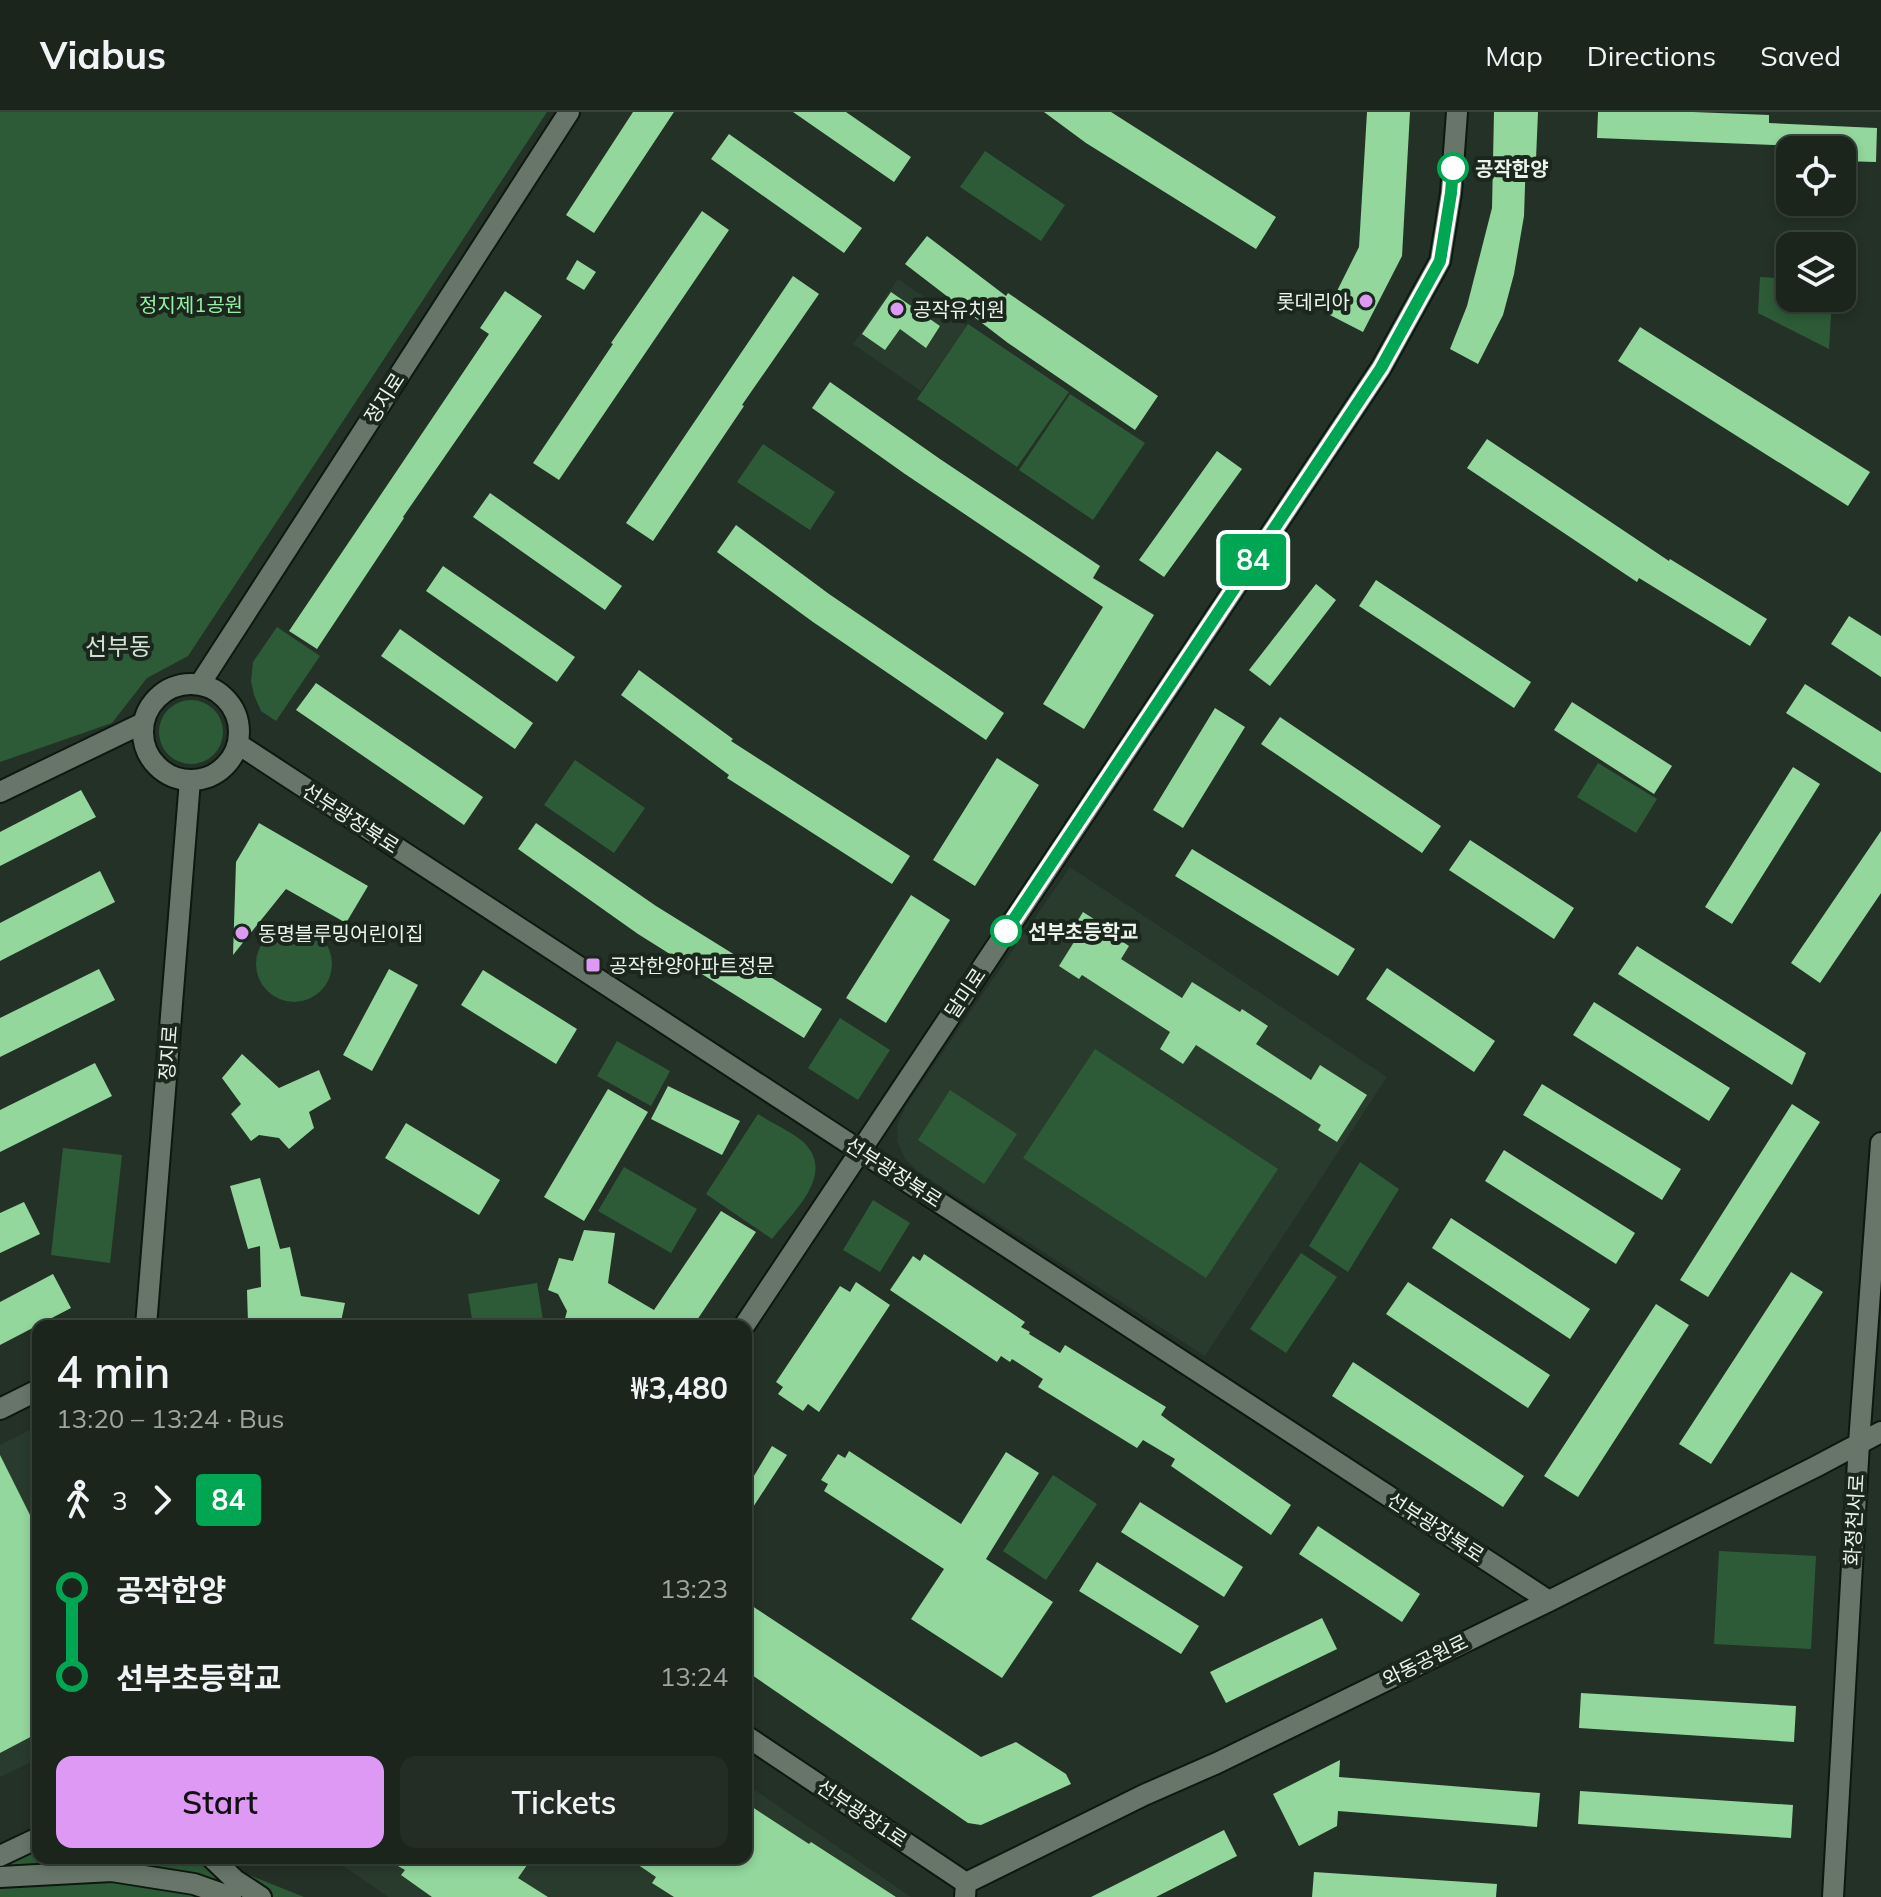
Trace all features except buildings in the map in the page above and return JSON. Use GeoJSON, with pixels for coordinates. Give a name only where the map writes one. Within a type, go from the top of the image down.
{"type":"FeatureCollection","features":[{"type":"Feature","properties":{"kind":"street","name":"정지로"},"geometry":{"type":"LineString","coordinates":[[200,684],[569,112]]}},
{"type":"Feature","properties":{"kind":"street","name":"달미로"},"geometry":{"type":"LineString","coordinates":[[748,1320],[1381,368],[1440,261],[1451,193],[1457,112]]}},
{"type":"Feature","properties":{"kind":"street"},"geometry":{"type":"LineString","coordinates":[[180,684],[200,684],[218,691],[232,706],[239,724],[238,744],[222,769],[205,778],[175,778],[152,761],[143,743],[143,723],[150,705],[163,692],[180,684]]}},
{"type":"Feature","properties":{"kind":"street"},"geometry":{"type":"LineString","coordinates":[[0,792],[143,723]]}},
{"type":"Feature","properties":{"kind":"street","name":"선부광장북로"},"geometry":{"type":"LineString","coordinates":[[238,744],[1549,1601]]}},
{"type":"Feature","properties":{"kind":"street","name":"정지로"},"geometry":{"type":"LineString","coordinates":[[146,1320],[190,780]]}},
{"type":"Feature","properties":{"kind":"street","name":"화정천서로"},"geometry":{"type":"LineString","coordinates":[[1833,1897],[1859,1443],[1881,1143]]}},
{"type":"Feature","properties":{"kind":"street"},"geometry":{"type":"LineString","coordinates":[[0,1409],[32,1395]]}},
{"type":"Feature","properties":{"kind":"street","name":"와동공원로"},"geometry":{"type":"LineString","coordinates":[[966,1890],[1144,1795],[1217,1763],[1549,1601],[1881,1432]]}},
{"type":"Feature","properties":{"kind":"street","name":"선부광장1로"},"geometry":{"type":"LineString","coordinates":[[752,1740],[966,1890]]}},
{"type":"Feature","properties":{"kind":"street"},"geometry":{"type":"LineString","coordinates":[[0,1856],[32,1841]]}},
{"type":"Feature","properties":{"kind":"street"},"geometry":{"type":"LineString","coordinates":[[218,1864],[235,1880],[261,1897]]}},
{"type":"Feature","properties":{"kind":"street"},"geometry":{"type":"LineString","coordinates":[[0,1877],[112,1871],[194,1884],[231,1897]]}},
{"type":"Feature","properties":{"kind":"shaded area"},"geometry":{"type":"Polygon","coordinates":[[[898,279],[967,326],[921,391],[853,344],[898,279]]]}},
{"type":"Feature","properties":{"kind":"shaded area","name":"선부초등학교"},"geometry":{"type":"Polygon","coordinates":[[[1070,867],[1387,1077],[1205,1356],[917,1171],[905,1159],[897,1141],[898,1123],[905,1107],[1070,867]]]}},
{"type":"Feature","properties":{"kind":"shaded area"},"geometry":{"type":"Polygon","coordinates":[[[32,1429],[32,1762],[0,1777],[0,1445],[32,1429]]]}},
{"type":"Feature","properties":{"kind":"shaded area"},"geometry":{"type":"Polygon","coordinates":[[[752,1788],[911,1897],[388,1897],[341,1864],[752,1864],[752,1788]]]}},
{"type":"Feature","properties":{"kind":"green space","name":"정지제1공원"},"geometry":{"type":"Polygon","coordinates":[[[0,112],[547,112],[188,656],[147,678],[112,723],[0,762],[0,112]]]}},
{"type":"Feature","properties":{"kind":"green space"},"geometry":{"type":"Polygon","coordinates":[[[985,151],[1065,205],[1041,241],[960,187],[985,151]]]}},
{"type":"Feature","properties":{"kind":"green space"},"geometry":{"type":"Polygon","coordinates":[[[1760,277],[1776,278],[1776,312],[1831,312],[1829,349],[1758,313],[1760,277]]]}},
{"type":"Feature","properties":{"kind":"green space"},"geometry":{"type":"Polygon","coordinates":[[[968,324],[1069,392],[1017,467],[917,399],[968,324]]]}},
{"type":"Feature","properties":{"kind":"green space"},"geometry":{"type":"Polygon","coordinates":[[[1070,394],[1145,443],[1093,520],[1019,470],[1070,394]]]}},
{"type":"Feature","properties":{"kind":"green space"},"geometry":{"type":"Polygon","coordinates":[[[763,444],[835,492],[810,530],[737,482],[763,444]]]}},
{"type":"Feature","properties":{"kind":"green space"},"geometry":{"type":"Polygon","coordinates":[[[277,627],[320,656],[276,721],[261,711],[251,681],[253,662],[277,627]]]}},
{"type":"Feature","properties":{"kind":"green space"},"geometry":{"type":"Polygon","coordinates":[[[191,700],[209,706],[217,714],[223,732],[217,750],[209,758],[191,764],[173,758],[165,750],[159,732],[165,714],[173,706],[191,700]]]}},
{"type":"Feature","properties":{"kind":"green space"},"geometry":{"type":"Polygon","coordinates":[[[575,760],[645,808],[614,853],[544,805],[575,760]]]}},
{"type":"Feature","properties":{"kind":"green space"},"geometry":{"type":"Polygon","coordinates":[[[1598,763],[1657,799],[1636,833],[1577,797],[1598,763]]]}},
{"type":"Feature","properties":{"kind":"green space"},"geometry":{"type":"Polygon","coordinates":[[[294,926],[308,929],[321,937],[329,950],[332,964],[329,978],[321,991],[308,999],[294,1002],[280,999],[267,991],[259,978],[256,964],[259,950],[267,937],[280,929],[294,926]]]}},
{"type":"Feature","properties":{"kind":"green space"},"geometry":{"type":"Polygon","coordinates":[[[840,1018],[890,1050],[858,1100],[808,1068],[840,1018]]]}},
{"type":"Feature","properties":{"kind":"green space"},"geometry":{"type":"Polygon","coordinates":[[[617,1041],[670,1071],[651,1106],[597,1076],[617,1041]]]}},
{"type":"Feature","properties":{"kind":"green space"},"geometry":{"type":"Polygon","coordinates":[[[1095,1049],[1278,1169],[1206,1278],[1023,1158],[1095,1049]]]}},
{"type":"Feature","properties":{"kind":"green space"},"geometry":{"type":"Polygon","coordinates":[[[950,1090],[1017,1134],[984,1184],[918,1140],[950,1090]]]}},
{"type":"Feature","properties":{"kind":"green space"},"geometry":{"type":"Polygon","coordinates":[[[758,1114],[801,1140],[812,1152],[815,1165],[809,1191],[772,1239],[706,1194],[758,1114]]]}},
{"type":"Feature","properties":{"kind":"green space"},"geometry":{"type":"Polygon","coordinates":[[[63,1148],[122,1155],[110,1263],[51,1255],[63,1148]]]}},
{"type":"Feature","properties":{"kind":"green space"},"geometry":{"type":"Polygon","coordinates":[[[1360,1162],[1399,1189],[1348,1272],[1309,1246],[1360,1162]]]}},
{"type":"Feature","properties":{"kind":"green space"},"geometry":{"type":"Polygon","coordinates":[[[624,1167],[697,1209],[671,1253],[598,1211],[624,1167]]]}},
{"type":"Feature","properties":{"kind":"green space"},"geometry":{"type":"Polygon","coordinates":[[[873,1200],[910,1223],[880,1272],[843,1250],[873,1200]]]}},
{"type":"Feature","properties":{"kind":"green space"},"geometry":{"type":"Polygon","coordinates":[[[1301,1253],[1337,1277],[1286,1353],[1250,1329],[1301,1253]]]}},
{"type":"Feature","properties":{"kind":"green space"},"geometry":{"type":"Polygon","coordinates":[[[537,1283],[543,1320],[472,1320],[468,1294],[537,1283]]]}},
{"type":"Feature","properties":{"kind":"green space"},"geometry":{"type":"Polygon","coordinates":[[[1053,1475],[1097,1504],[1046,1580],[1003,1551],[1053,1475]]]}},
{"type":"Feature","properties":{"kind":"green space"},"geometry":{"type":"Polygon","coordinates":[[[1719,1551],[1816,1556],[1811,1649],[1714,1644],[1719,1551]]]}},
{"type":"Feature","properties":{"kind":"green space"},"geometry":{"type":"Polygon","coordinates":[[[32,1847],[32,1864],[222,1864],[304,1897],[0,1897],[0,1855],[32,1847]]]}},
{"type":"Feature","properties":{"kind":"bus line","name":"84"},"geometry":{"type":"LineString","coordinates":[[1006,931],[1381,368],[1440,261],[1453,168]]}},
{"type":"Feature","properties":{"kind":"place","name":"공작한양"},"geometry":{"type":"Point","coordinates":[1453,168]}},
{"type":"Feature","properties":{"kind":"place","name":"롯데리아"},"geometry":{"type":"Point","coordinates":[1366,301]}},
{"type":"Feature","properties":{"kind":"place","name":"공작유치원"},"geometry":{"type":"Point","coordinates":[897,309]}},
{"type":"Feature","properties":{"kind":"place","name":"선부초등학교"},"geometry":{"type":"Point","coordinates":[1006,931]}},
{"type":"Feature","properties":{"kind":"place","name":"동명블루밍어린이집"},"geometry":{"type":"Point","coordinates":[242,933]}},
{"type":"Feature","properties":{"kind":"place","name":"공작한양아파트정문"},"geometry":{"type":"Point","coordinates":[593,965]}},
{"type":"Feature","properties":{"kind":"district","name":"선부동"},"geometry":{"type":"Point","coordinates":[118,646]}}]}
